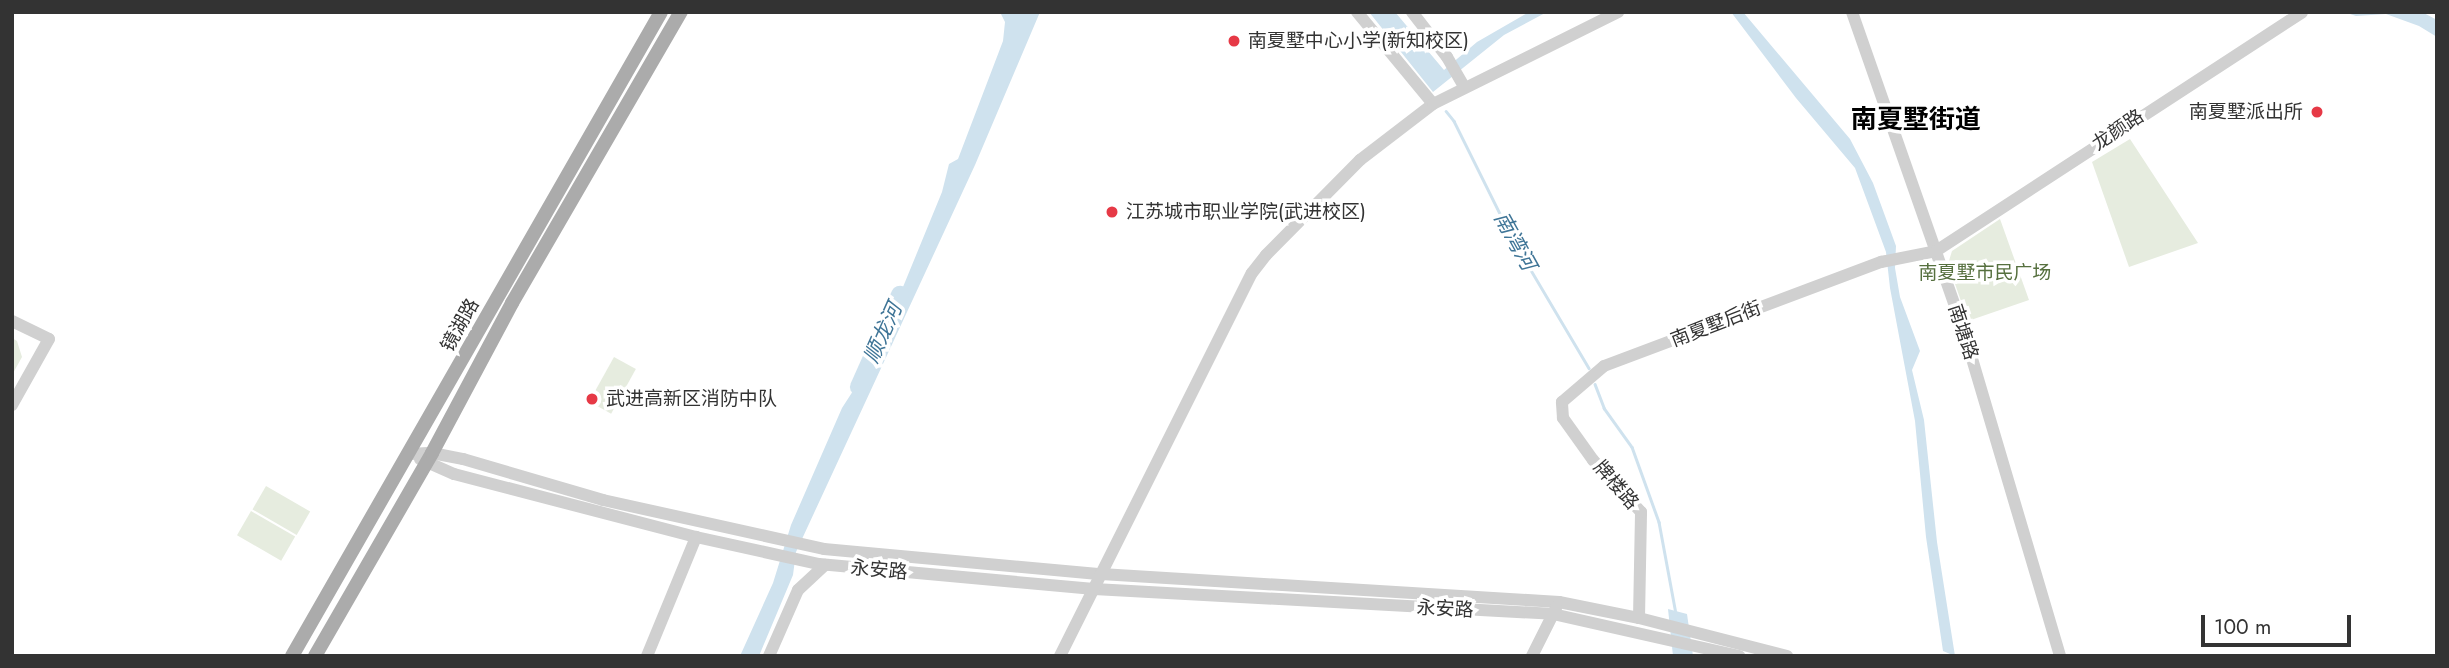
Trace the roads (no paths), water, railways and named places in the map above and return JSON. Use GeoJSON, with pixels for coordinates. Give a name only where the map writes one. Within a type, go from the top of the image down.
{"type":"FeatureCollection","features":[{"type":"Feature","properties":{"kind":"main road","name":"镜湖路"},"geometry":{"type":"LineString","coordinates":[[292,656],[661,12]]}},
{"type":"Feature","properties":{"kind":"main road","name":"镜湖路"},"geometry":{"type":"LineString","coordinates":[[315,656],[429,458],[512,303],[681,12]]}},
{"type":"Feature","properties":{"kind":"street"},"geometry":{"type":"LineString","coordinates":[[1357,12],[1433,104]]}},
{"type":"Feature","properties":{"kind":"street"},"geometry":{"type":"LineString","coordinates":[[1412,12],[1447,57],[1462,83]]}},
{"type":"Feature","properties":{"kind":"street"},"geometry":{"type":"LineString","coordinates":[[1060,656],[1252,273],[1266,255],[1360,160],[1462,83],[1618,12]]}},
{"type":"Feature","properties":{"kind":"street","name":"南塘路"},"geometry":{"type":"LineString","coordinates":[[1852,12],[1965,335],[2060,656]]}},
{"type":"Feature","properties":{"kind":"street","name":"龙颜路"},"geometry":{"type":"LineString","coordinates":[[1936,251],[2302,12]]}},
{"type":"Feature","properties":{"kind":"street","name":"南夏墅后街"},"geometry":{"type":"LineString","coordinates":[[1562,402],[1604,366],[1881,262],[1936,251]]}},
{"type":"Feature","properties":{"kind":"street"},"geometry":{"type":"LineString","coordinates":[[12,321],[49,340],[12,405]]}},
{"type":"Feature","properties":{"kind":"street","name":"牌楼路"},"geometry":{"type":"LineString","coordinates":[[1562,402],[1563,418],[1578,439],[1641,512],[1639,618]]}},
{"type":"Feature","properties":{"kind":"street","name":"永安路"},"geometry":{"type":"LineString","coordinates":[[410,454],[779,542],[824,549],[1101,574],[1559,602],[1639,618],[1656,630]]}},
{"type":"Feature","properties":{"kind":"street","name":"永安路"},"geometry":{"type":"LineString","coordinates":[[429,458],[454,474],[696,537],[774,556],[822,564],[1094,589],[1553,614],[1656,630],[1787,656]]}},
{"type":"Feature","properties":{"kind":"street"},"geometry":{"type":"LineString","coordinates":[[648,656],[696,537]]}},
{"type":"Feature","properties":{"kind":"street"},"geometry":{"type":"LineString","coordinates":[[769,656],[797,590],[822,564]]}},
{"type":"Feature","properties":{"kind":"street"},"geometry":{"type":"LineString","coordinates":[[1532,656],[1559,602]]}},
{"type":"Feature","properties":{"kind":"street","name":"永安路"},"geometry":{"type":"LineString","coordinates":[[1689,637],[1739,656]]}},
{"type":"Feature","properties":{"kind":"water"},"geometry":{"type":"Polygon","coordinates":[[[1000,12],[1040,12],[975,165],[796,552],[793,575],[759,656],[740,656],[773,583],[791,525],[842,408],[873,360],[942,192],[949,164],[958,159],[1003,41],[1005,22],[1000,12]]]}},
{"type":"Feature","properties":{"kind":"water"},"geometry":{"type":"Polygon","coordinates":[[[1369,12],[1395,12],[1444,70],[1477,42],[1529,12],[1547,12],[1504,35],[1433,92],[1369,12]]]}},
{"type":"Feature","properties":{"kind":"water"},"geometry":{"type":"Polygon","coordinates":[[[1731,12],[1743,12],[1850,139],[1873,183],[1896,246],[1895,268],[1900,297],[1920,351],[1912,370],[1924,420],[1937,542],[1955,656],[1943,651],[1926,537],[1915,421],[1890,288],[1886,252],[1855,168],[1796,98],[1731,12]]]}},
{"type":"Feature","properties":{"kind":"water"},"geometry":{"type":"Polygon","coordinates":[[[2344,12],[2422,12],[2437,20],[2437,37],[2419,26],[2386,14],[2356,16],[2344,12]]]}},
{"type":"Feature","properties":{"kind":"water"},"geometry":{"type":"Polygon","coordinates":[[[1668,609],[1687,614],[1693,656],[1673,656],[1668,609]]]}},
{"type":"Feature","properties":{"kind":"waterway","name":"南湾河"},"geometry":{"type":"LineString","coordinates":[[1446,111],[1454,121],[1512,238],[1589,368]]}},
{"type":"Feature","properties":{"kind":"waterway","name":"顺龙河"},"geometry":{"type":"LineString","coordinates":[[859,387],[900,295]]}},
{"type":"Feature","properties":{"kind":"waterway","name":"南湾河"},"geometry":{"type":"LineString","coordinates":[[1595,384],[1604,408],[1632,447],[1659,522],[1676,614]]}},
{"type":"Feature","properties":{"kind":"place","name":"南夏墅中心小学(新知校区)"},"geometry":{"type":"Point","coordinates":[1234,41]}},
{"type":"Feature","properties":{"kind":"place","name":"南夏墅派出所"},"geometry":{"type":"Point","coordinates":[2317,112]}},
{"type":"Feature","properties":{"kind":"place","name":"江苏城市职业学院(武进校区)"},"geometry":{"type":"Point","coordinates":[1112,212]}},
{"type":"Feature","properties":{"kind":"place","name":"武进高新区消防中队"},"geometry":{"type":"Point","coordinates":[592,399]}},
{"type":"Feature","properties":{"kind":"district","name":"南夏墅街道"},"geometry":{"type":"Point","coordinates":[1916,120]}},
{"type":"Feature","properties":{"kind":"park label","name":"南夏墅市民广场"},"geometry":{"type":"Point","coordinates":[1985,273]}}]}
